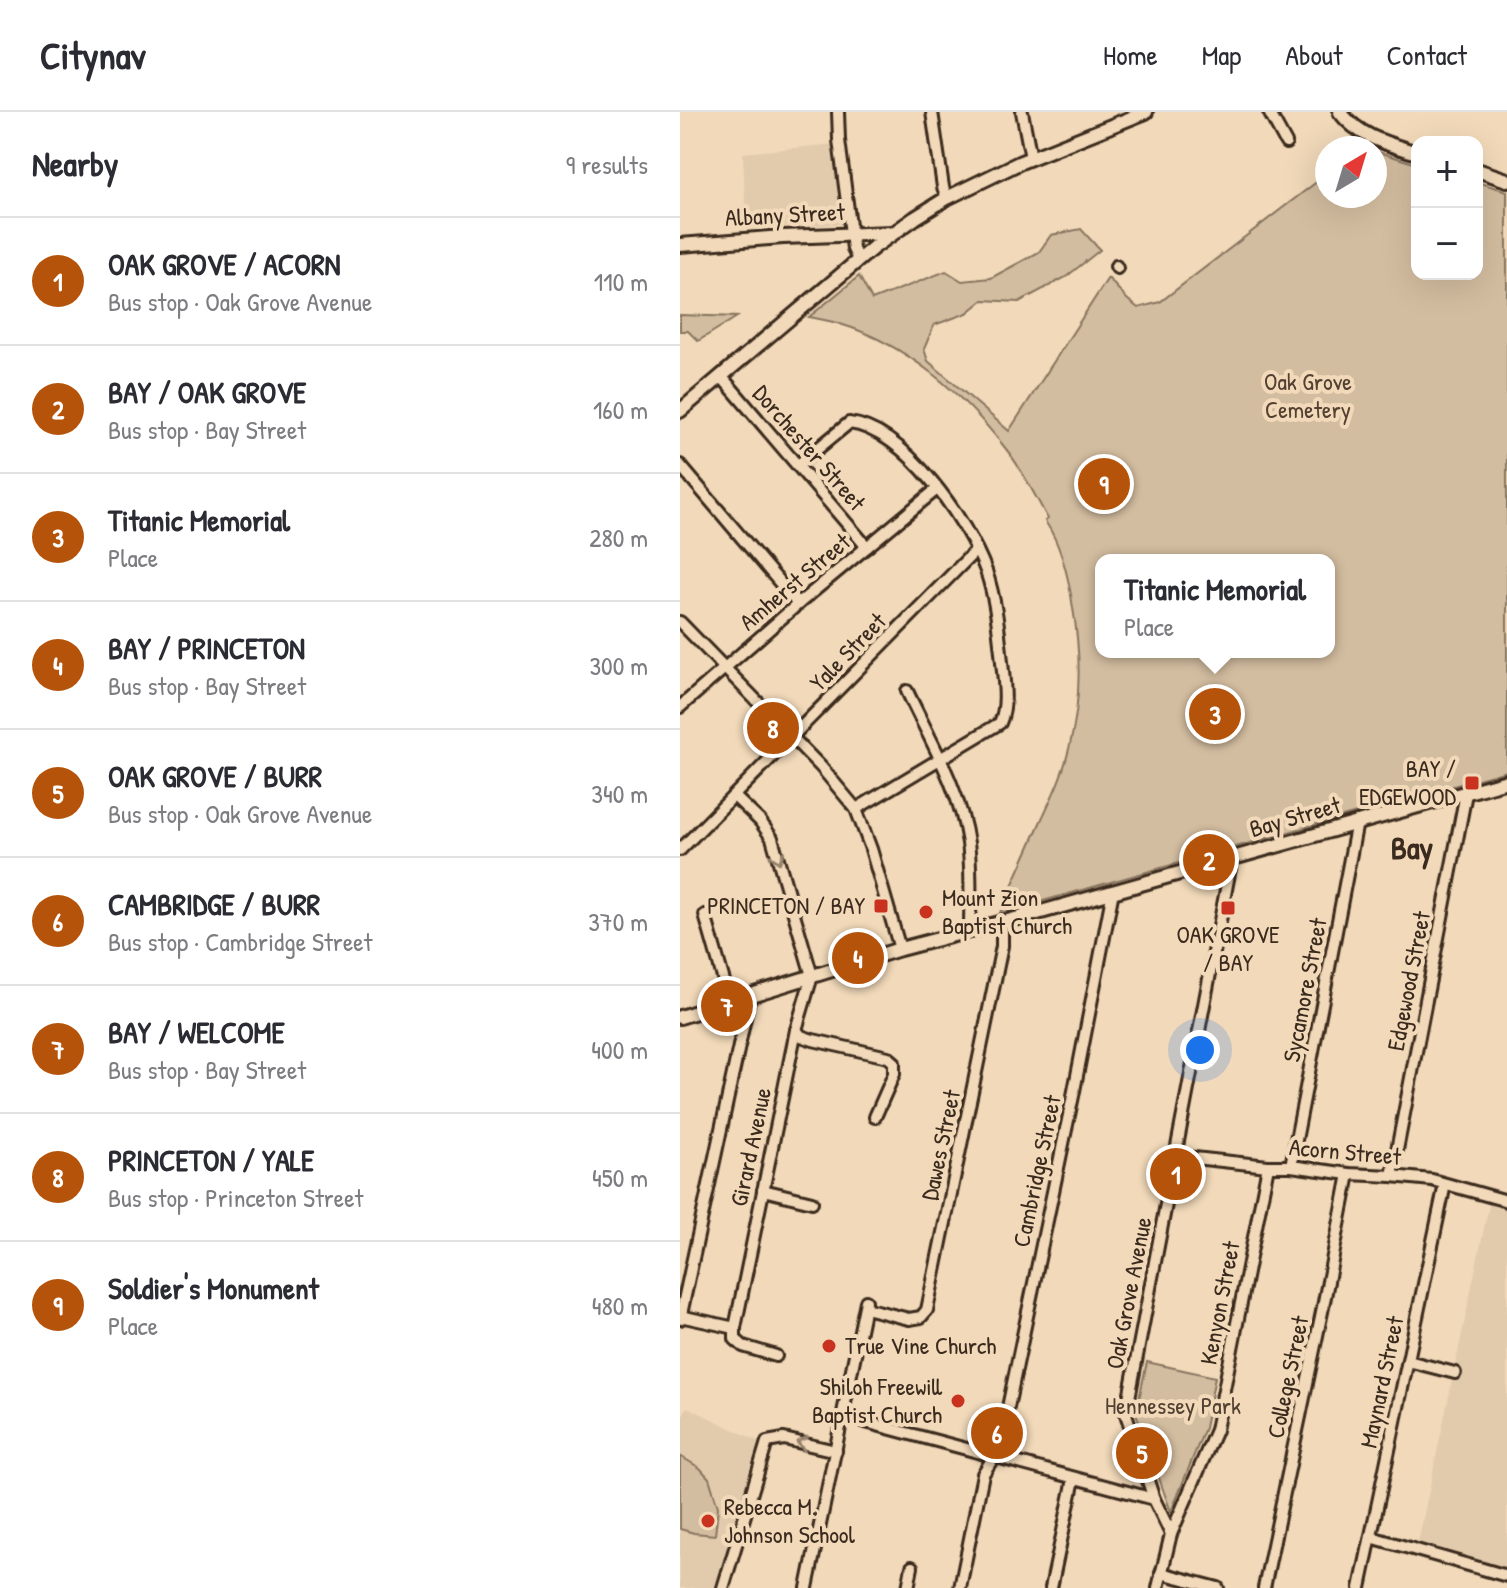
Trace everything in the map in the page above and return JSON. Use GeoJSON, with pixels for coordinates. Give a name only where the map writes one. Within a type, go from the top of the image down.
{"type":"FeatureCollection","features":[{"type":"Feature","properties":{"kind":"main road"},"geometry":{"type":"LineString","coordinates":[[680,411],[858,260],[947,198],[1031,158],[1146,112]]}},
{"type":"Feature","properties":{"kind":"main road"},"geometry":{"type":"LineString","coordinates":[[1340,112],[1350,125],[1368,136],[1411,151]]}},
{"type":"Feature","properties":{"kind":"main road"},"geometry":{"type":"LineString","coordinates":[[1483,172],[1507,180]]}},
{"type":"Feature","properties":{"kind":"main road","name":"Albany Street"},"geometry":{"type":"LineString","coordinates":[[680,245],[893,233]]}},
{"type":"Feature","properties":{"kind":"main road","name":"Bay Street"},"geometry":{"type":"LineString","coordinates":[[680,1017],[900,949],[1507,781]]}},
{"type":"Feature","properties":{"kind":"street"},"geometry":{"type":"LineString","coordinates":[[838,112],[853,249],[858,260]]}},
{"type":"Feature","properties":{"kind":"street"},"geometry":{"type":"LineString","coordinates":[[932,112],[947,198]]}},
{"type":"Feature","properties":{"kind":"street"},"geometry":{"type":"LineString","coordinates":[[1022,112],[1031,158]]}},
{"type":"Feature","properties":{"kind":"street"},"geometry":{"type":"LineString","coordinates":[[1269,112],[1286,143]]}},
{"type":"Feature","properties":{"kind":"street","name":"Dorchester Street"},"geometry":{"type":"LineString","coordinates":[[721,376],[867,547]]}},
{"type":"Feature","properties":{"kind":"street"},"geometry":{"type":"LineString","coordinates":[[798,465],[849,423],[862,424],[886,438],[913,460],[958,516],[986,573],[995,608],[1004,682],[1004,713],[1000,723],[856,809]]}},
{"type":"Feature","properties":{"kind":"street"},"geometry":{"type":"LineString","coordinates":[[680,465],[798,604]]}},
{"type":"Feature","properties":{"kind":"street","name":"Amherst Street"},"geometry":{"type":"LineString","coordinates":[[680,707],[937,489]]}},
{"type":"Feature","properties":{"kind":"street","name":"Yale Street"},"geometry":{"type":"LineString","coordinates":[[680,850],[976,550]]}},
{"type":"Feature","properties":{"kind":"street"},"geometry":{"type":"LineString","coordinates":[[680,622],[821,767],[856,809],[900,949]]}},
{"type":"Feature","properties":{"kind":"street"},"geometry":{"type":"LineString","coordinates":[[907,691],[958,802],[968,843],[970,931]]}},
{"type":"Feature","properties":{"kind":"street","name":"Edgewood Street"},"geometry":{"type":"LineString","coordinates":[[1392,1176],[1466,793]]}},
{"type":"Feature","properties":{"kind":"street"},"geometry":{"type":"LineString","coordinates":[[734,796],[760,821],[772,838],[812,976]]}},
{"type":"Feature","properties":{"kind":"street","name":"Sycamore Street"},"geometry":{"type":"LineString","coordinates":[[1291,1166],[1357,822]]}},
{"type":"Feature","properties":{"kind":"street","name":"Oak Grove Avenue"},"geometry":{"type":"LineString","coordinates":[[1171,1534],[1154,1499],[1126,1414],[1232,858]]}},
{"type":"Feature","properties":{"kind":"street","name":"Cambridge Street"},"geometry":{"type":"LineString","coordinates":[[960,1588],[983,1474],[1001,1441],[1113,891]]}},
{"type":"Feature","properties":{"kind":"street"},"geometry":{"type":"LineString","coordinates":[[705,915],[730,1002]]}},
{"type":"Feature","properties":{"kind":"street","name":"Dawes Street"},"geometry":{"type":"LineString","coordinates":[[843,1416],[865,1305],[909,1319],[921,1317],[927,1310],[1002,946],[1002,921]]}},
{"type":"Feature","properties":{"kind":"street","name":"Girard Avenue"},"geometry":{"type":"LineString","coordinates":[[735,1328],[796,1030],[812,976]]}},
{"type":"Feature","properties":{"kind":"street"},"geometry":{"type":"LineString","coordinates":[[750,995],[680,1317],[735,1328],[735,1339],[743,1346],[776,1356]]}},
{"type":"Feature","properties":{"kind":"street"},"geometry":{"type":"LineString","coordinates":[[796,1030],[801,1036],[813,1040],[888,1057],[894,1062],[894,1074],[875,1117]]}},
{"type":"Feature","properties":{"kind":"street","name":"Acorn Street"},"geometry":{"type":"LineString","coordinates":[[1176,1156],[1432,1180],[1507,1201]]}},
{"type":"Feature","properties":{"kind":"street","name":"Kenyon Street"},"geometry":{"type":"LineString","coordinates":[[1171,1534],[1216,1430],[1268,1166]]}},
{"type":"Feature","properties":{"kind":"street","name":"College Street"},"geometry":{"type":"LineString","coordinates":[[1264,1588],[1349,1174]]}},
{"type":"Feature","properties":{"kind":"street","name":"Maynard Street"},"geometry":{"type":"LineString","coordinates":[[1360,1588],[1445,1184]]}},
{"type":"Feature","properties":{"kind":"street"},"geometry":{"type":"LineString","coordinates":[[763,1190],[812,1202]]}},
{"type":"Feature","properties":{"kind":"street"},"geometry":{"type":"LineString","coordinates":[[1408,1361],[1455,1373]]}},
{"type":"Feature","properties":{"kind":"street"},"geometry":{"type":"LineString","coordinates":[[807,1588],[843,1416],[1154,1499]]}},
{"type":"Feature","properties":{"kind":"street"},"geometry":{"type":"LineString","coordinates":[[723,1588],[767,1442],[784,1439],[836,1451]]}},
{"type":"Feature","properties":{"kind":"street"},"geometry":{"type":"LineString","coordinates":[[1051,1588],[1074,1479]]}},
{"type":"Feature","properties":{"kind":"street"},"geometry":{"type":"LineString","coordinates":[[1158,1588],[1171,1534]]}},
{"type":"Feature","properties":{"kind":"street"},"geometry":{"type":"LineString","coordinates":[[1371,1537],[1503,1575],[1496,1588]]}},
{"type":"Feature","properties":{"kind":"street"},"geometry":{"type":"LineString","coordinates":[[908,1588],[912,1567]]}},
{"type":"Feature","properties":{"kind":"street"},"geometry":{"type":"LineString","coordinates":[[1161,1573],[1218,1588]]}},
{"type":"Feature","properties":{"kind":"shaded area"},"geometry":{"type":"Polygon","coordinates":[[[835,144],[839,224],[746,228],[743,153],[835,144]]]}},
{"type":"Feature","properties":{"kind":"shaded area"},"geometry":{"type":"Polygon","coordinates":[[[1489,1205],[1507,1210],[1507,1569],[1418,1543],[1489,1205]]]}},
{"type":"Feature","properties":{"kind":"shaded area","name":"Rebecca M. Johnson School"},"geometry":{"type":"Polygon","coordinates":[[[687,1407],[762,1443],[717,1588],[680,1588],[680,1416],[687,1407]]]}},
{"type":"Feature","properties":{"kind":"green space","name":"Oak Grove Cemetery"},"geometry":{"type":"Polygon","coordinates":[[[1387,155],[1411,162],[1411,280],[1483,280],[1483,184],[1507,191],[1507,771],[1000,913],[1056,787],[1073,732],[1078,696],[1078,661],[1076,625],[1064,563],[1045,521],[1048,519],[1018,466],[990,429],[953,391],[888,344],[840,324],[809,317],[859,276],[872,300],[946,271],[962,281],[991,278],[1039,252],[1051,235],[1081,229],[1100,250],[1066,277],[1019,302],[983,300],[967,313],[934,325],[924,349],[928,361],[1009,431],[1108,278],[1138,308],[1160,302],[1315,183],[1315,208],[1387,208],[1387,155]]]}},
{"type":"Feature","properties":{"kind":"green space"},"geometry":{"type":"Polygon","coordinates":[[[680,315],[737,317],[698,341],[688,331],[680,331],[680,315]]]}},
{"type":"Feature","properties":{"kind":"green space","name":"Hennessey Park"},"geometry":{"type":"Polygon","coordinates":[[[1147,1362],[1215,1377],[1205,1428],[1171,1512],[1136,1413],[1147,1362]]]}},
{"type":"Feature","properties":{"kind":"green space"},"geometry":{"type":"Polygon","coordinates":[[[680,1456],[700,1468],[709,1478],[718,1507],[715,1535],[680,1529],[680,1456]]]}},
{"type":"Feature","properties":{"kind":"place","name":"Soldier's Monument"},"geometry":{"type":"Point","coordinates":[1104,484]}},
{"type":"Feature","properties":{"kind":"place","name":"Titanic Memorial"},"geometry":{"type":"Point","coordinates":[1215,714]}},
{"type":"Feature","properties":{"kind":"place","name":"PRINCETON / YALE"},"geometry":{"type":"Point","coordinates":[773,728]}},
{"type":"Feature","properties":{"kind":"place","name":"BAY / EDGEWOOD"},"geometry":{"type":"Point","coordinates":[1472,783]}},
{"type":"Feature","properties":{"kind":"place","name":"BAY / OAK GROVE"},"geometry":{"type":"Point","coordinates":[1209,860]}},
{"type":"Feature","properties":{"kind":"place","name":"PRINCETON / BAY"},"geometry":{"type":"Point","coordinates":[881,906]}},
{"type":"Feature","properties":{"kind":"place","name":"OAK GROVE / BAY"},"geometry":{"type":"Point","coordinates":[1228,908]}},
{"type":"Feature","properties":{"kind":"place","name":"Mount Zion Baptist Church"},"geometry":{"type":"Point","coordinates":[926,912]}},
{"type":"Feature","properties":{"kind":"place","name":"BAY / PRINCETON"},"geometry":{"type":"Point","coordinates":[858,958]}},
{"type":"Feature","properties":{"kind":"place","name":"BAY / WELCOME"},"geometry":{"type":"Point","coordinates":[727,1006]}},
{"type":"Feature","properties":{"kind":"place","name":"OAK GROVE / ACORN"},"geometry":{"type":"Point","coordinates":[1176,1174]}},
{"type":"Feature","properties":{"kind":"place","name":"True Vine Church"},"geometry":{"type":"Point","coordinates":[829,1346]}},
{"type":"Feature","properties":{"kind":"place","name":"Shiloh Freewill Baptist Church"},"geometry":{"type":"Point","coordinates":[958,1401]}},
{"type":"Feature","properties":{"kind":"place","name":"CAMBRIDGE / BURR"},"geometry":{"type":"Point","coordinates":[997,1433]}},
{"type":"Feature","properties":{"kind":"place","name":"OAK GROVE / BURR"},"geometry":{"type":"Point","coordinates":[1142,1453]}},
{"type":"Feature","properties":{"kind":"place","name":"Rebecca M. Johnson School"},"geometry":{"type":"Point","coordinates":[708,1521]}},
{"type":"Feature","properties":{"kind":"district","name":"Bay"},"geometry":{"type":"Point","coordinates":[1412,848]}}]}
